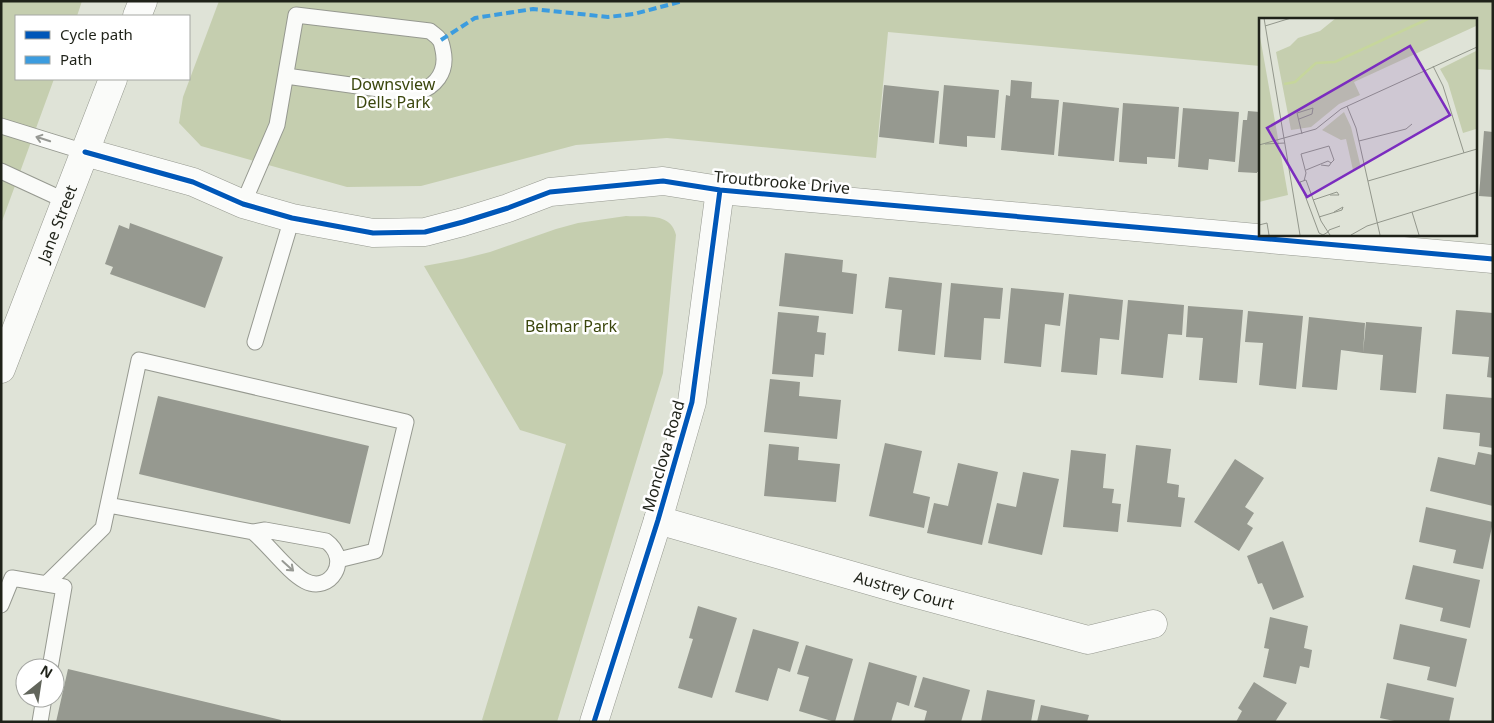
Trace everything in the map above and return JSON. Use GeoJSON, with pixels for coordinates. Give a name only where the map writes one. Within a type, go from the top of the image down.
{"type":"FeatureCollection","features":[{"type":"Feature","properties":{"kind":"street"},"geometry":{"type":"LineString","coordinates":[[137,15],[143,1]]}},
{"type":"Feature","properties":{"kind":"street","name":"Jane Street"},"geometry":{"type":"LineString","coordinates":[[1,369],[113,80]]}},
{"type":"Feature","properties":{"kind":"street","name":"Troutbrooke Drive"},"geometry":{"type":"LineString","coordinates":[[85,152],[193,182],[244,204],[292,218],[373,233],[425,232],[508,208],[550,192],[663,181],[720,190],[1493,259]]}},
{"type":"Feature","properties":{"kind":"street","name":"Monclova Road"},"geometry":{"type":"LineString","coordinates":[[594,722],[658,520],[692,402],[720,190]]}},
{"type":"Feature","properties":{"kind":"street","name":"Austrey Court"},"geometry":{"type":"LineString","coordinates":[[658,520],[906,591],[1088,640],[1153,624]]}},
{"type":"Feature","properties":{"kind":"lane"},"geometry":{"type":"LineString","coordinates":[[244,204],[277,125],[296,15],[430,31],[441,40],[444,54],[443,69],[437,82],[428,90],[415,94],[286,76]]}},
{"type":"Feature","properties":{"kind":"lane"},"geometry":{"type":"LineString","coordinates":[[1,126],[85,152]]}},
{"type":"Feature","properties":{"kind":"lane"},"geometry":{"type":"LineString","coordinates":[[1,172],[66,201]]}},
{"type":"Feature","properties":{"kind":"lane"},"geometry":{"type":"LineString","coordinates":[[255,342],[292,218]]}},
{"type":"Feature","properties":{"kind":"lane"},"geometry":{"type":"LineString","coordinates":[[46,584],[102,528],[139,360],[406,422],[375,551],[338,560]]}},
{"type":"Feature","properties":{"kind":"lane"},"geometry":{"type":"LineString","coordinates":[[108,505],[253,532],[265,530],[326,541],[332,545],[338,560],[334,574],[328,580],[321,583],[305,581],[253,532]]}},
{"type":"Feature","properties":{"kind":"lane"},"geometry":{"type":"LineString","coordinates":[[1,605],[6,577],[64,588],[52,658]]}},
{"type":"Feature","properties":{"kind":"lane"},"geometry":{"type":"LineString","coordinates":[[40,722],[42,708]]}},
{"type":"Feature","properties":{"kind":"green space"},"geometry":{"type":"Polygon","coordinates":[[[1,1],[82,1],[77,15],[15,15],[15,80],[54,80],[1,224],[1,1]]]}},
{"type":"Feature","properties":{"kind":"green space","name":"Downsview Dells Park"},"geometry":{"type":"Polygon","coordinates":[[[219,1],[1493,1],[1493,70],[1476,69],[1476,18],[1259,18],[1259,66],[888,32],[876,158],[667,138],[576,145],[421,186],[347,187],[201,146],[179,123],[183,97],[219,1]]]}},
{"type":"Feature","properties":{"kind":"green space","name":"Belmar Park"},"geometry":{"type":"Polygon","coordinates":[[[626,216],[649,216],[663,219],[669,222],[676,235],[663,373],[557,722],[486,722],[482,720],[566,444],[520,430],[424,266],[490,252],[578,223],[626,216]]]}},
{"type":"Feature","properties":{"kind":"building"},"geometry":{"type":"Polygon","coordinates":[[[1011,80],[1032,82],[1031,98],[1059,100],[1054,155],[1001,150],[1006,95],[1010,96],[1011,80]]]}},
{"type":"Feature","properties":{"kind":"building"},"geometry":{"type":"Polygon","coordinates":[[[884,85],[939,91],[934,143],[879,137],[884,85]]]}},
{"type":"Feature","properties":{"kind":"building"},"geometry":{"type":"Polygon","coordinates":[[[944,85],[999,90],[995,138],[967,136],[967,147],[939,144],[944,85]]]}},
{"type":"Feature","properties":{"kind":"building"},"geometry":{"type":"Polygon","coordinates":[[[1063,102],[1119,108],[1114,161],[1058,156],[1063,102]]]}},
{"type":"Feature","properties":{"kind":"building"},"geometry":{"type":"Polygon","coordinates":[[[1123,103],[1179,107],[1175,159],[1147,157],[1147,164],[1119,162],[1123,103]]]}},
{"type":"Feature","properties":{"kind":"building"},"geometry":{"type":"Polygon","coordinates":[[[1183,108],[1239,112],[1235,162],[1209,159],[1208,170],[1178,167],[1183,108]]]}},
{"type":"Feature","properties":{"kind":"building"},"geometry":{"type":"Polygon","coordinates":[[[1248,111],[1259,112],[1259,172],[1257,173],[1238,172],[1243,120],[1247,120],[1248,111]]]}},
{"type":"Feature","properties":{"kind":"building"},"geometry":{"type":"Polygon","coordinates":[[[1484,131],[1493,132],[1493,197],[1479,196],[1484,131]]]}},
{"type":"Feature","properties":{"kind":"building"},"geometry":{"type":"Polygon","coordinates":[[[130,223],[223,257],[205,308],[110,274],[113,267],[105,264],[119,225],[129,229],[130,223]]]}},
{"type":"Feature","properties":{"kind":"building"},"geometry":{"type":"Polygon","coordinates":[[[785,253],[843,260],[842,272],[857,274],[853,314],[779,306],[785,253]]]}},
{"type":"Feature","properties":{"kind":"building"},"geometry":{"type":"Polygon","coordinates":[[[889,277],[942,283],[935,355],[898,351],[902,310],[885,308],[889,277]]]}},
{"type":"Feature","properties":{"kind":"building"},"geometry":{"type":"Polygon","coordinates":[[[951,283],[1003,288],[1000,319],[984,318],[981,360],[944,357],[951,283]]]}},
{"type":"Feature","properties":{"kind":"building"},"geometry":{"type":"Polygon","coordinates":[[[1011,288],[1064,293],[1060,326],[1045,324],[1041,367],[1004,363],[1011,288]]]}},
{"type":"Feature","properties":{"kind":"building"},"geometry":{"type":"Polygon","coordinates":[[[1069,294],[1123,300],[1119,340],[1100,338],[1097,375],[1061,372],[1069,294]]]}},
{"type":"Feature","properties":{"kind":"building"},"geometry":{"type":"Polygon","coordinates":[[[1128,300],[1184,305],[1182,335],[1168,334],[1163,378],[1121,374],[1128,300]]]}},
{"type":"Feature","properties":{"kind":"building"},"geometry":{"type":"Polygon","coordinates":[[[1188,306],[1243,310],[1237,383],[1199,380],[1203,338],[1186,337],[1188,306]]]}},
{"type":"Feature","properties":{"kind":"building"},"geometry":{"type":"Polygon","coordinates":[[[1456,310],[1493,313],[1493,378],[1487,377],[1489,357],[1452,354],[1456,310]]]}},
{"type":"Feature","properties":{"kind":"building"},"geometry":{"type":"Polygon","coordinates":[[[1248,311],[1303,316],[1296,389],[1259,385],[1263,343],[1245,342],[1248,311]]]}},
{"type":"Feature","properties":{"kind":"building"},"geometry":{"type":"Polygon","coordinates":[[[778,312],[819,316],[817,332],[826,333],[824,355],[815,354],[813,377],[772,374],[778,312]]]}},
{"type":"Feature","properties":{"kind":"building"},"geometry":{"type":"Polygon","coordinates":[[[1309,317],[1365,323],[1363,353],[1341,350],[1337,390],[1302,387],[1309,317]]]}},
{"type":"Feature","properties":{"kind":"building"},"geometry":{"type":"Polygon","coordinates":[[[1366,322],[1422,327],[1416,393],[1380,390],[1383,355],[1363,353],[1366,322]]]}},
{"type":"Feature","properties":{"kind":"building"},"geometry":{"type":"Polygon","coordinates":[[[770,379],[800,382],[799,396],[841,400],[837,439],[764,432],[770,379]]]}},
{"type":"Feature","properties":{"kind":"building"},"geometry":{"type":"Polygon","coordinates":[[[1446,394],[1493,398],[1493,448],[1479,446],[1480,433],[1443,429],[1446,394]]]}},
{"type":"Feature","properties":{"kind":"building"},"geometry":{"type":"Polygon","coordinates":[[[158,396],[369,446],[350,524],[139,474],[158,396]]]}},
{"type":"Feature","properties":{"kind":"building"},"geometry":{"type":"Polygon","coordinates":[[[885,443],[922,451],[913,493],[930,497],[924,528],[869,516],[885,443]]]}},
{"type":"Feature","properties":{"kind":"building"},"geometry":{"type":"Polygon","coordinates":[[[769,444],[799,447],[798,460],[840,464],[836,502],[764,496],[769,444]]]}},
{"type":"Feature","properties":{"kind":"building"},"geometry":{"type":"Polygon","coordinates":[[[1136,445],[1171,449],[1167,483],[1179,485],[1178,497],[1185,498],[1181,527],[1127,522],[1136,445]]]}},
{"type":"Feature","properties":{"kind":"building"},"geometry":{"type":"Polygon","coordinates":[[[1071,450],[1106,454],[1103,488],[1114,489],[1112,503],[1121,504],[1118,532],[1063,527],[1071,450]]]}},
{"type":"Feature","properties":{"kind":"building"},"geometry":{"type":"Polygon","coordinates":[[[1478,452],[1493,455],[1493,506],[1430,491],[1438,457],[1475,465],[1478,452]]]}},
{"type":"Feature","properties":{"kind":"building"},"geometry":{"type":"Polygon","coordinates":[[[1235,459],[1264,478],[1245,507],[1254,513],[1247,524],[1253,528],[1239,551],[1194,522],[1235,459]]]}},
{"type":"Feature","properties":{"kind":"building"},"geometry":{"type":"Polygon","coordinates":[[[958,463],[998,472],[982,545],[927,533],[934,503],[948,506],[958,463]]]}},
{"type":"Feature","properties":{"kind":"building"},"geometry":{"type":"Polygon","coordinates":[[[1023,472],[1059,479],[1042,555],[988,543],[997,503],[1016,507],[1023,472]]]}},
{"type":"Feature","properties":{"kind":"building"},"geometry":{"type":"Polygon","coordinates":[[[1426,507],[1493,522],[1483,569],[1453,563],[1456,550],[1419,542],[1426,507]]]}},
{"type":"Feature","properties":{"kind":"building"},"geometry":{"type":"Polygon","coordinates":[[[1283,541],[1304,597],[1273,610],[1262,583],[1258,584],[1247,556],[1283,541]]]}},
{"type":"Feature","properties":{"kind":"building"},"geometry":{"type":"Polygon","coordinates":[[[1413,565],[1480,580],[1470,628],[1440,621],[1443,608],[1405,599],[1413,565]]]}},
{"type":"Feature","properties":{"kind":"building"},"geometry":{"type":"Polygon","coordinates":[[[698,606],[737,618],[712,698],[678,688],[693,639],[689,638],[698,606]]]}},
{"type":"Feature","properties":{"kind":"building"},"geometry":{"type":"Polygon","coordinates":[[[1270,617],[1308,626],[1304,648],[1312,650],[1309,668],[1300,666],[1296,684],[1263,677],[1269,649],[1264,648],[1270,617]]]}},
{"type":"Feature","properties":{"kind":"building"},"geometry":{"type":"Polygon","coordinates":[[[1400,624],[1467,639],[1456,687],[1427,680],[1430,667],[1393,659],[1400,624]]]}},
{"type":"Feature","properties":{"kind":"building"},"geometry":{"type":"Polygon","coordinates":[[[753,629],[799,642],[790,672],[778,668],[768,701],[735,692],[753,629]]]}},
{"type":"Feature","properties":{"kind":"building"},"geometry":{"type":"Polygon","coordinates":[[[806,645],[853,659],[835,722],[799,711],[809,677],[797,674],[806,645]]]}},
{"type":"Feature","properties":{"kind":"building"},"geometry":{"type":"Polygon","coordinates":[[[869,662],[917,676],[909,706],[897,702],[891,722],[853,722],[869,662]]]}},
{"type":"Feature","properties":{"kind":"building"},"geometry":{"type":"Polygon","coordinates":[[[68,669],[281,720],[281,722],[56,722],[59,708],[65,708],[65,682],[68,669]]]}},
{"type":"Feature","properties":{"kind":"building"},"geometry":{"type":"Polygon","coordinates":[[[923,677],[970,690],[961,722],[924,722],[927,711],[914,707],[923,677]]]}},
{"type":"Feature","properties":{"kind":"building"},"geometry":{"type":"Polygon","coordinates":[[[1254,682],[1287,703],[1275,722],[1236,722],[1242,711],[1238,708],[1254,682]]]}},
{"type":"Feature","properties":{"kind":"building"},"geometry":{"type":"Polygon","coordinates":[[[1387,683],[1454,698],[1449,722],[1399,722],[1380,718],[1387,683]]]}},
{"type":"Feature","properties":{"kind":"building"},"geometry":{"type":"Polygon","coordinates":[[[987,690],[1035,700],[1031,722],[981,722],[987,690]]]}},
{"type":"Feature","properties":{"kind":"building"},"geometry":{"type":"Polygon","coordinates":[[[1041,705],[1089,715],[1087,722],[1037,722],[1041,705]]]}},
{"type":"Feature","properties":{"kind":"marked path"},"geometry":{"type":"LineString","coordinates":[[441,40],[475,18],[533,9],[608,17],[634,14],[683,1]]}},
{"type":"Feature","properties":{"kind":"cycle path"},"geometry":{"type":"LineString","coordinates":[[85,152],[193,182],[243,204],[292,218],[373,233],[425,232],[508,208],[550,192],[663,181],[720,190],[1493,259]]}},
{"type":"Feature","properties":{"kind":"cycle path"},"geometry":{"type":"LineString","coordinates":[[594,722],[658,520],[692,402],[720,190]]}}]}
